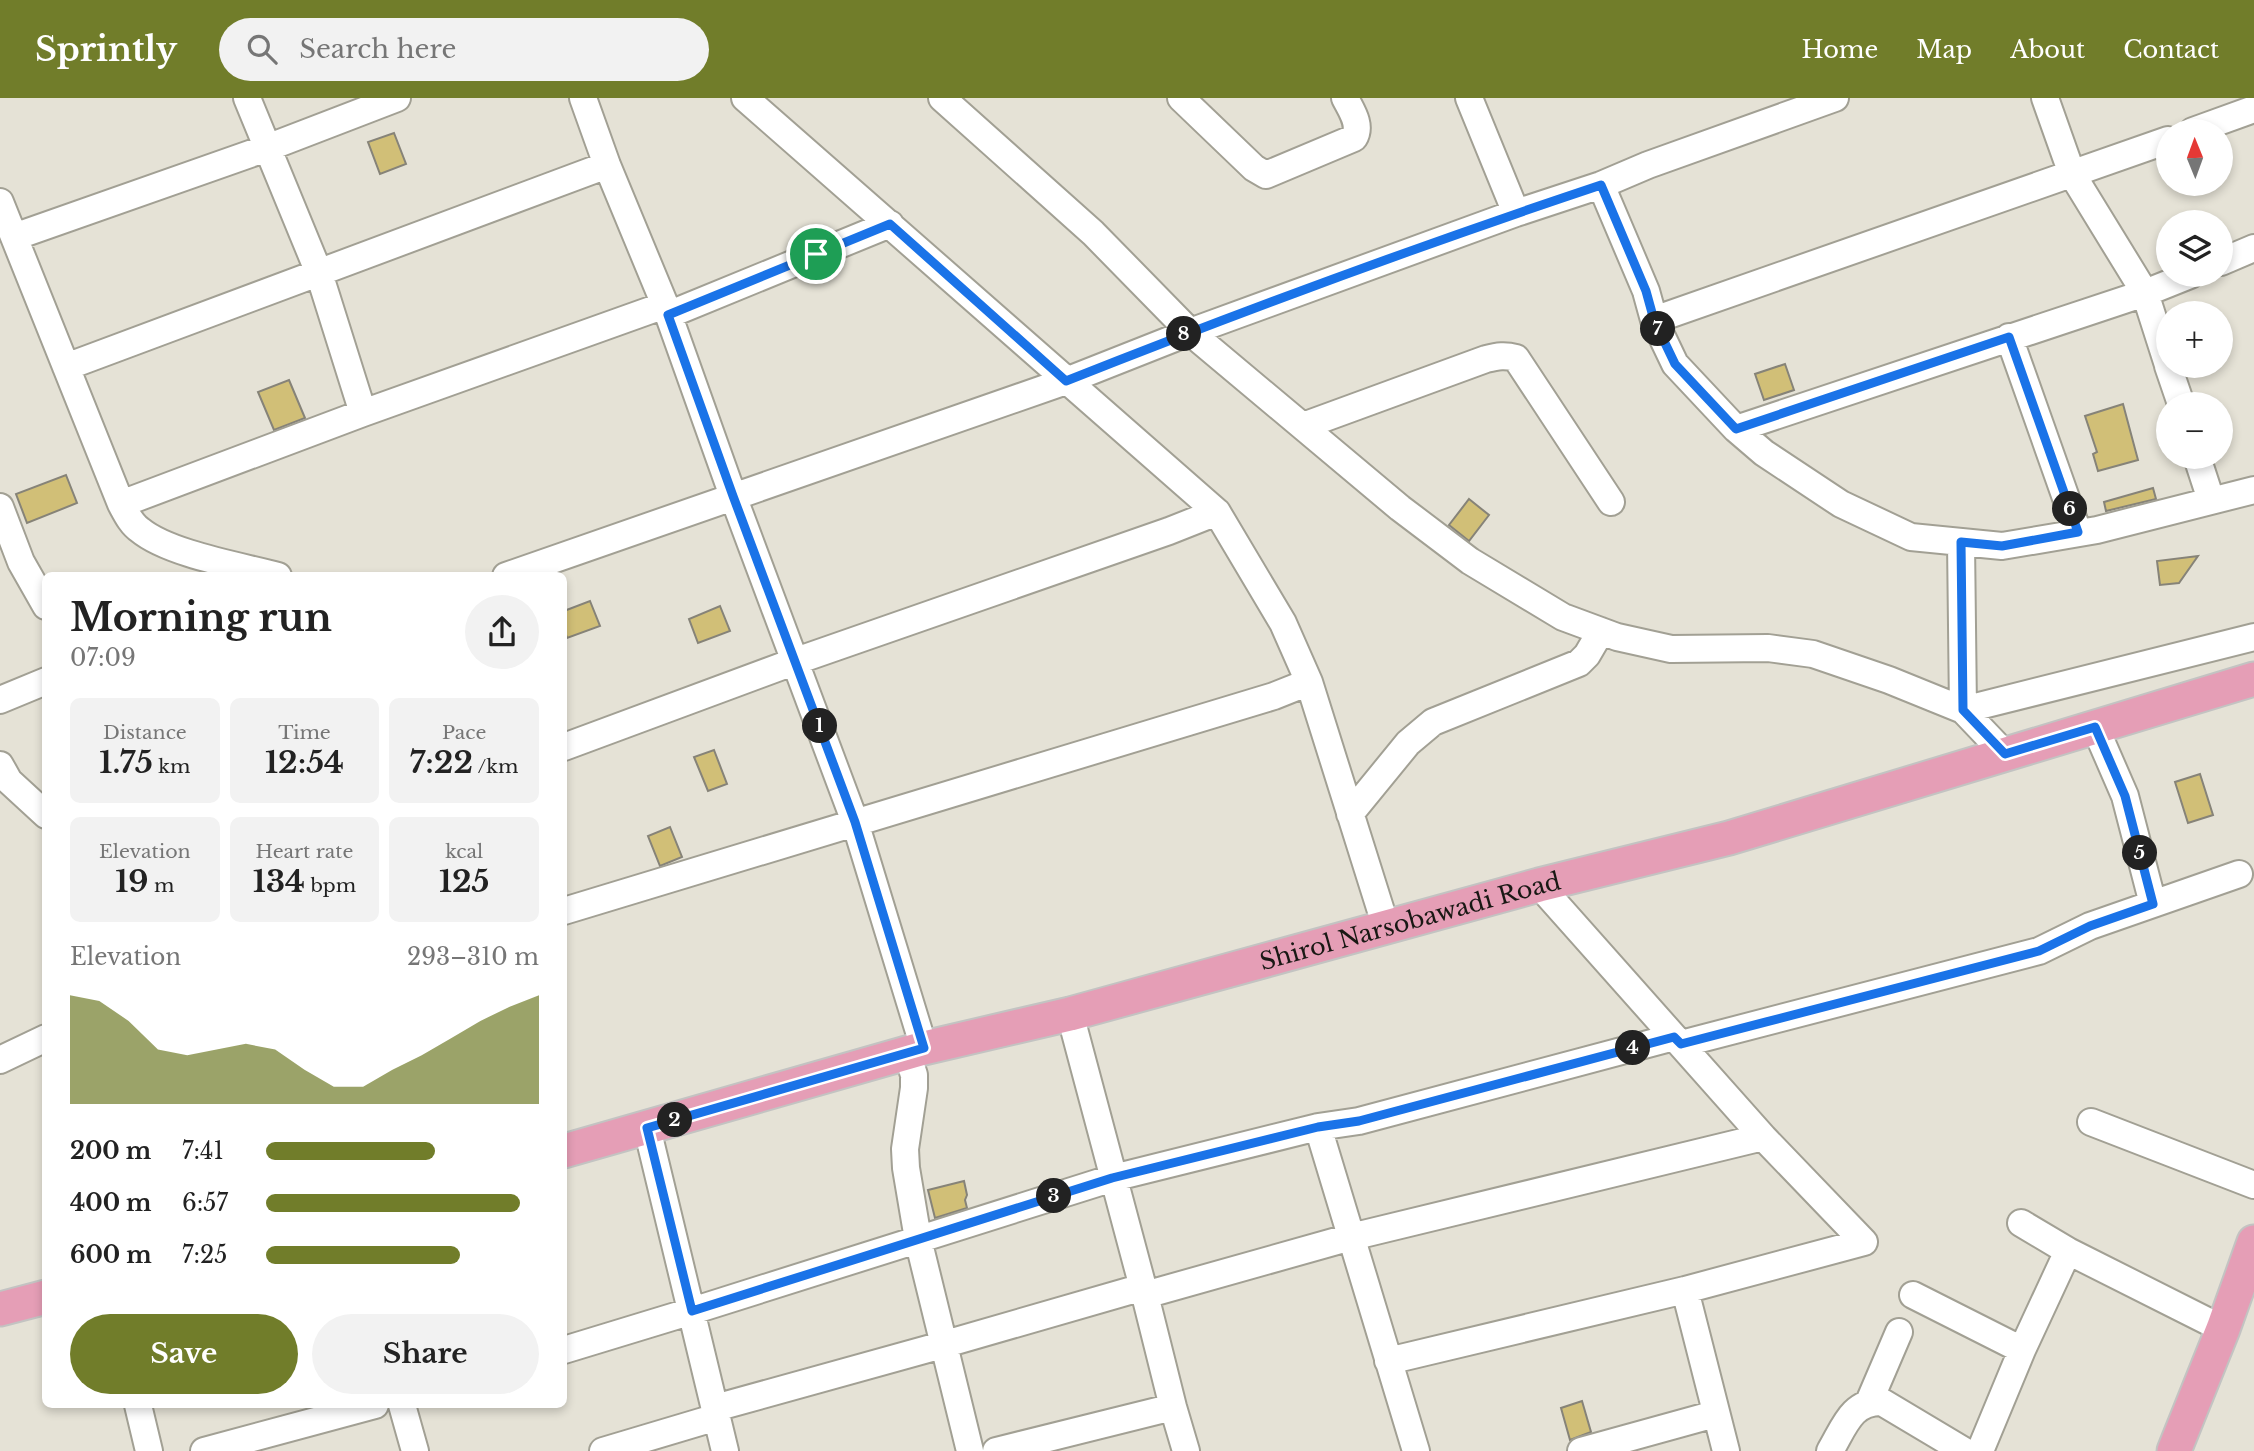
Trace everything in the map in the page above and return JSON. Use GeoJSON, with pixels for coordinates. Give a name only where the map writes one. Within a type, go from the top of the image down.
{"type":"FeatureCollection","features":[{"type":"Feature","properties":{"kind":"main road","name":"Shirol Narsobawadi Road"},"geometry":{"type":"LineString","coordinates":[[567,1150],[916,1051],[1070,1014],[1539,885],[1729,838],[2254,679]]}},
{"type":"Feature","properties":{"kind":"main road"},"geometry":{"type":"LineString","coordinates":[[2174,1451],[2223,1329],[2254,1242]]}},
{"type":"Feature","properties":{"kind":"main road"},"geometry":{"type":"LineString","coordinates":[[0,1309],[42,1298]]}},
{"type":"Feature","properties":{"kind":"street"},"geometry":{"type":"LineString","coordinates":[[247,98],[319,273],[363,413]]}},
{"type":"Feature","properties":{"kind":"street"},"geometry":{"type":"LineString","coordinates":[[14,237],[267,148],[397,98]]}},
{"type":"Feature","properties":{"kind":"street"},"geometry":{"type":"LineString","coordinates":[[583,98],[607,165],[667,310],[733,496],[855,822],[916,1051],[914,1088],[905,1149],[918,1240],[970,1451]]}},
{"type":"Feature","properties":{"kind":"street"},"geometry":{"type":"LineString","coordinates":[[745,98],[1217,512],[1283,623],[1309,682],[1386,927]]}},
{"type":"Feature","properties":{"kind":"street"},"geometry":{"type":"LineString","coordinates":[[942,98],[1094,233],[1190,332],[1400,508],[1470,561],[1563,617],[1618,637],[1671,649],[1768,648],[1813,654],[1889,680],[1963,710],[2005,754]]}},
{"type":"Feature","properties":{"kind":"street"},"geometry":{"type":"LineString","coordinates":[[1181,98],[1254,168],[1266,175],[1354,138],[1357,126],[1345,98]]}},
{"type":"Feature","properties":{"kind":"street"},"geometry":{"type":"LineString","coordinates":[[1469,98],[1516,213]]}},
{"type":"Feature","properties":{"kind":"street"},"geometry":{"type":"LineString","coordinates":[[517,572],[1066,381],[1190,332],[1835,98]]}},
{"type":"Feature","properties":{"kind":"street"},"geometry":{"type":"LineString","coordinates":[[2045,98],[2072,174],[2145,293],[2156,327]]}},
{"type":"Feature","properties":{"kind":"street"},"geometry":{"type":"LineString","coordinates":[[2226,119],[2254,109]]}},
{"type":"Feature","properties":{"kind":"street"},"geometry":{"type":"LineString","coordinates":[[1654,320],[2156,144]]}},
{"type":"Feature","properties":{"kind":"street"},"geometry":{"type":"LineString","coordinates":[[66,367],[607,165]]}},
{"type":"Feature","properties":{"kind":"street"},"geometry":{"type":"LineString","coordinates":[[1601,185],[1646,291],[1654,320],[1675,364],[1736,429],[1764,453],[1841,505],[1911,537],[2002,546],[2097,530],[2254,490]]}},
{"type":"Feature","properties":{"kind":"street"},"geometry":{"type":"LineString","coordinates":[[0,202],[128,518],[140,530],[188,553],[262,572]]}},
{"type":"Feature","properties":{"kind":"street"},"geometry":{"type":"LineString","coordinates":[[121,504],[363,413],[667,310],[890,224]]}},
{"type":"Feature","properties":{"kind":"street"},"geometry":{"type":"LineString","coordinates":[[2233,257],[2254,248]]}},
{"type":"Feature","properties":{"kind":"street"},"geometry":{"type":"LineString","coordinates":[[1736,429],[2160,287]]}},
{"type":"Feature","properties":{"kind":"street"},"geometry":{"type":"LineString","coordinates":[[2009,337],[2078,532]]}},
{"type":"Feature","properties":{"kind":"street"},"geometry":{"type":"LineString","coordinates":[[1303,426],[1486,359],[1508,356],[1516,358],[1611,502]]}},
{"type":"Feature","properties":{"kind":"street"},"geometry":{"type":"LineString","coordinates":[[2201,469],[2211,500]]}},
{"type":"Feature","properties":{"kind":"street"},"geometry":{"type":"LineString","coordinates":[[0,508],[11,565],[42,601]]}},
{"type":"Feature","properties":{"kind":"street"},"geometry":{"type":"LineString","coordinates":[[567,746],[796,661],[1170,531],[1217,512]]}},
{"type":"Feature","properties":{"kind":"street"},"geometry":{"type":"LineString","coordinates":[[1961,542],[1963,710]]}},
{"type":"Feature","properties":{"kind":"street"},"geometry":{"type":"LineString","coordinates":[[1350,814],[1408,743],[1433,722],[1579,663],[1601,631]]}},
{"type":"Feature","properties":{"kind":"street"},"geometry":{"type":"LineString","coordinates":[[1963,710],[2254,637]]}},
{"type":"Feature","properties":{"kind":"street"},"geometry":{"type":"LineString","coordinates":[[567,910],[1274,696],[1309,682]]}},
{"type":"Feature","properties":{"kind":"street"},"geometry":{"type":"LineString","coordinates":[[0,700],[42,683]]}},
{"type":"Feature","properties":{"kind":"street"},"geometry":{"type":"LineString","coordinates":[[2095,727],[2125,796],[2153,904]]}},
{"type":"Feature","properties":{"kind":"street"},"geometry":{"type":"LineString","coordinates":[[0,765],[9,781],[42,811]]}},
{"type":"Feature","properties":{"kind":"street"},"geometry":{"type":"LineString","coordinates":[[567,1349],[1112,1178],[1318,1127],[1359,1121],[2039,951],[2090,926],[2239,874]]}},
{"type":"Feature","properties":{"kind":"street"},"geometry":{"type":"LineString","coordinates":[[1388,1361],[1685,1290],[1864,1242],[1763,1137],[1539,885]]}},
{"type":"Feature","properties":{"kind":"street"},"geometry":{"type":"LineString","coordinates":[[1070,1014],[1186,1451]]}},
{"type":"Feature","properties":{"kind":"street"},"geometry":{"type":"LineString","coordinates":[[0,1060],[42,1040]]}},
{"type":"Feature","properties":{"kind":"street"},"geometry":{"type":"LineString","coordinates":[[2091,1122],[2254,1185]]}},
{"type":"Feature","properties":{"kind":"street"},"geometry":{"type":"LineString","coordinates":[[1318,1127],[1416,1451]]}},
{"type":"Feature","properties":{"kind":"street"},"geometry":{"type":"LineString","coordinates":[[647,1128],[725,1451]]}},
{"type":"Feature","properties":{"kind":"street"},"geometry":{"type":"LineString","coordinates":[[603,1451],[716,1412],[945,1344],[1351,1237],[1763,1137]]}},
{"type":"Feature","properties":{"kind":"street"},"geometry":{"type":"LineString","coordinates":[[2021,1223],[2068,1251],[2223,1329]]}},
{"type":"Feature","properties":{"kind":"street"},"geometry":{"type":"LineString","coordinates":[[1980,1451],[2022,1350],[2068,1251]]}},
{"type":"Feature","properties":{"kind":"street"},"geometry":{"type":"LineString","coordinates":[[1685,1290],[1726,1451]]}},
{"type":"Feature","properties":{"kind":"street"},"geometry":{"type":"LineString","coordinates":[[1913,1295],[2022,1350]]}},
{"type":"Feature","properties":{"kind":"street"},"geometry":{"type":"LineString","coordinates":[[1830,1451],[1851,1415],[1869,1402],[1899,1332]]}},
{"type":"Feature","properties":{"kind":"street"},"geometry":{"type":"LineString","coordinates":[[1869,1402],[1882,1402],[1964,1451]]}},
{"type":"Feature","properties":{"kind":"street"},"geometry":{"type":"LineString","coordinates":[[996,1451],[1173,1407]]}},
{"type":"Feature","properties":{"kind":"street"},"geometry":{"type":"LineString","coordinates":[[139,1408],[149,1451]]}},
{"type":"Feature","properties":{"kind":"street"},"geometry":{"type":"LineString","coordinates":[[204,1451],[364,1408]]}},
{"type":"Feature","properties":{"kind":"street"},"geometry":{"type":"LineString","coordinates":[[403,1408],[415,1451]]}},
{"type":"Feature","properties":{"kind":"street"},"geometry":{"type":"LineString","coordinates":[[1581,1451],[1715,1414]]}},
{"type":"Feature","properties":{"kind":"building"},"geometry":{"type":"Polygon","coordinates":[[[394,133],[406,164],[380,174],[368,142],[394,133]]]}},
{"type":"Feature","properties":{"kind":"building"},"geometry":{"type":"Polygon","coordinates":[[[1785,364],[1794,390],[1764,400],[1755,374],[1785,364]]]}},
{"type":"Feature","properties":{"kind":"building"},"geometry":{"type":"Polygon","coordinates":[[[289,380],[305,418],[274,430],[258,392],[289,380]]]}},
{"type":"Feature","properties":{"kind":"building"},"geometry":{"type":"Polygon","coordinates":[[[2123,404],[2138,460],[2098,471],[2093,454],[2097,452],[2085,416],[2123,404]]]}},
{"type":"Feature","properties":{"kind":"building"},"geometry":{"type":"Polygon","coordinates":[[[66,475],[77,503],[27,523],[16,494],[66,475]]]}},
{"type":"Feature","properties":{"kind":"building"},"geometry":{"type":"Polygon","coordinates":[[[2153,488],[2156,499],[2106,511],[2104,502],[2153,488]]]}},
{"type":"Feature","properties":{"kind":"building"},"geometry":{"type":"Polygon","coordinates":[[[1469,499],[1489,515],[1469,541],[1449,525],[1469,499]]]}},
{"type":"Feature","properties":{"kind":"building"},"geometry":{"type":"Polygon","coordinates":[[[2198,556],[2179,583],[2160,585],[2157,561],[2198,556]]]}},
{"type":"Feature","properties":{"kind":"building"},"geometry":{"type":"Polygon","coordinates":[[[590,601],[600,626],[567,638],[567,610],[590,601]]]}},
{"type":"Feature","properties":{"kind":"building"},"geometry":{"type":"Polygon","coordinates":[[[720,606],[730,631],[698,643],[689,619],[720,606]]]}},
{"type":"Feature","properties":{"kind":"building"},"geometry":{"type":"Polygon","coordinates":[[[714,750],[727,784],[708,791],[694,757],[714,750]]]}},
{"type":"Feature","properties":{"kind":"building"},"geometry":{"type":"Polygon","coordinates":[[[2200,774],[2213,815],[2188,823],[2175,782],[2200,774]]]}},
{"type":"Feature","properties":{"kind":"building"},"geometry":{"type":"Polygon","coordinates":[[[670,827],[682,857],[660,866],[648,836],[670,827]]]}},
{"type":"Feature","properties":{"kind":"building"},"geometry":{"type":"Polygon","coordinates":[[[964,1181],[967,1208],[935,1218],[928,1190],[964,1181]]]}},
{"type":"Feature","properties":{"kind":"building"},"geometry":{"type":"Polygon","coordinates":[[[1582,1401],[1591,1432],[1570,1440],[1561,1408],[1582,1401]]]}},
{"type":"Feature","properties":{"kind":"route"},"geometry":{"type":"LineString","coordinates":[[1601,185],[1646,291],[1654,320],[1675,364],[1736,429],[2009,337],[2078,532],[2002,546],[1961,542],[1963,710],[2005,754],[2095,727],[2125,796],[2153,904],[2090,926],[2039,951],[1681,1044],[1674,1037],[1359,1121],[1318,1127],[1112,1178],[692,1311],[647,1128],[924,1048],[855,822],[668,315],[816,254],[890,224],[1066,381],[1190,332],[1516,213],[1601,185]]}}]}
